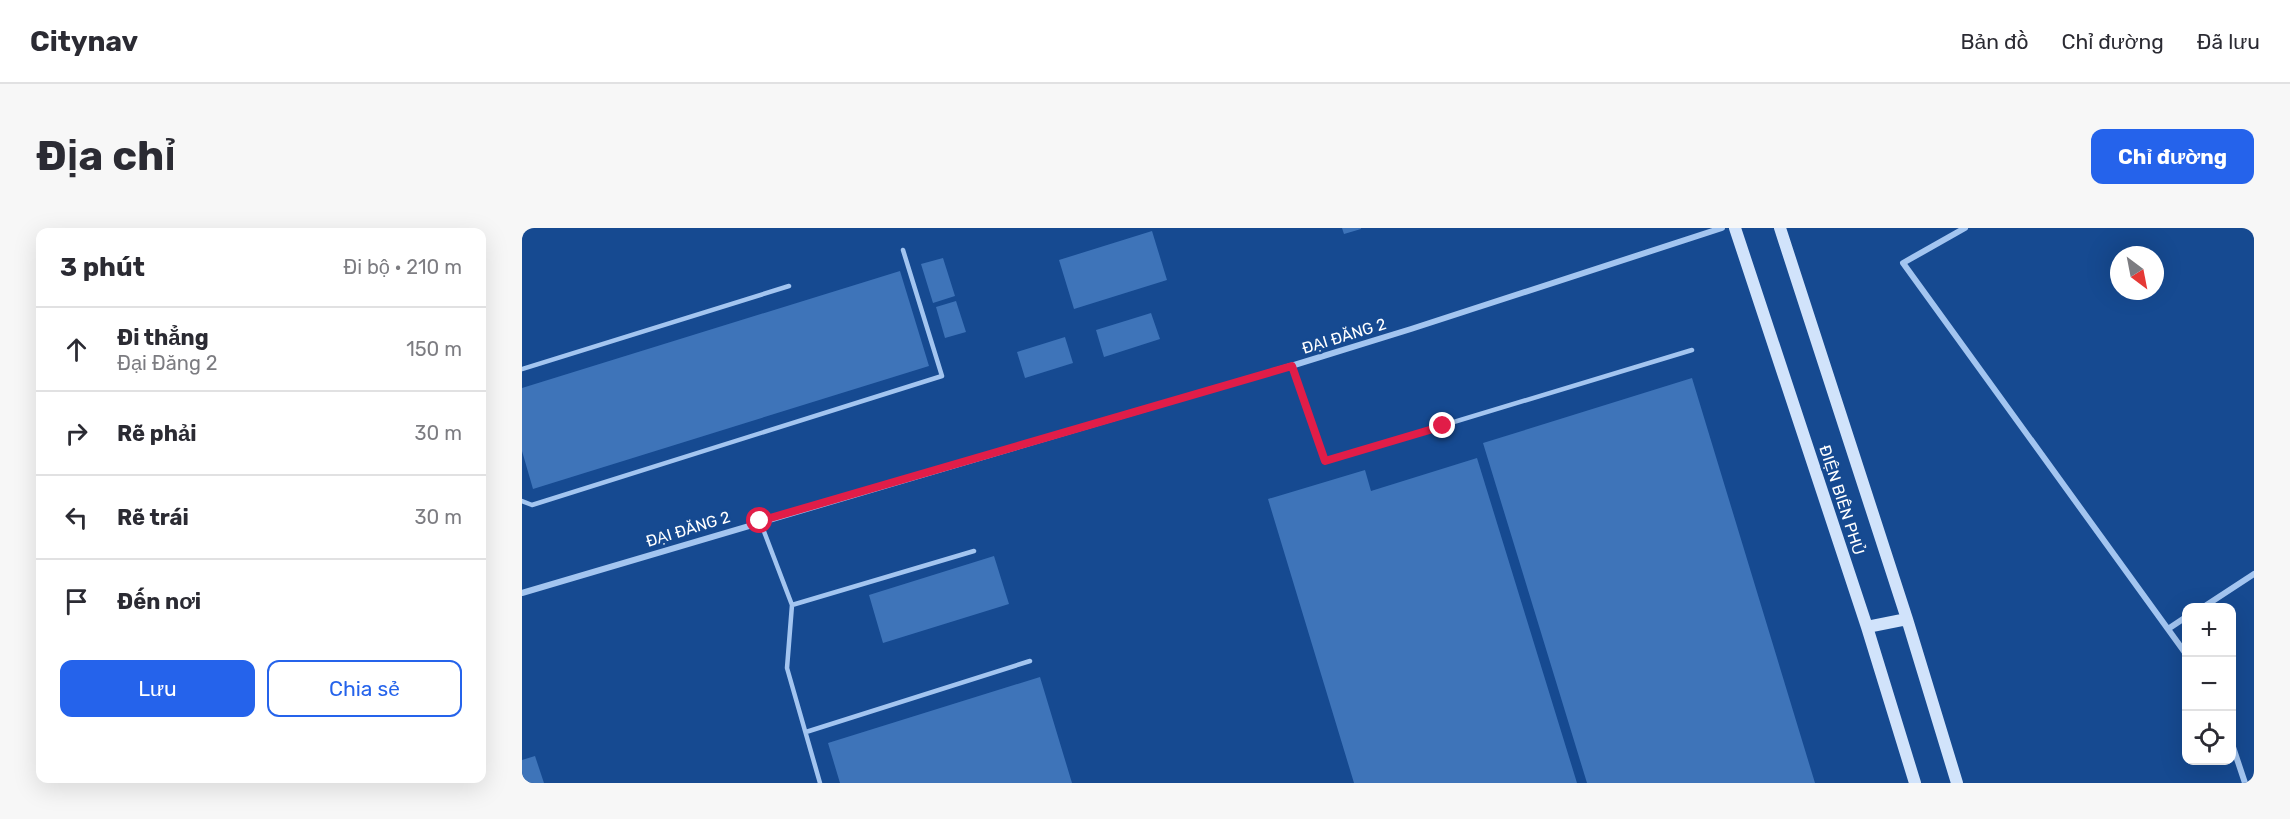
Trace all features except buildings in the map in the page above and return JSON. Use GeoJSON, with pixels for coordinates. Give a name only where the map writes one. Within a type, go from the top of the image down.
{"type":"FeatureCollection","features":[{"type":"Feature","properties":{"kind":"main road","name":"ĐIỆN BIÊN PHỦ"},"geometry":{"type":"LineString","coordinates":[[1735,228],[1867,627],[1915,783]]}},
{"type":"Feature","properties":{"kind":"main road","name":"ĐIỆN BIÊN PHỦ"},"geometry":{"type":"LineString","coordinates":[[1780,228],[1907,619],[1957,783]]}},
{"type":"Feature","properties":{"kind":"main road"},"geometry":{"type":"LineString","coordinates":[[1867,627],[1907,619]]}},
{"type":"Feature","properties":{"kind":"street","name":"ĐẠI ĐĂNG 2"},"geometry":{"type":"LineString","coordinates":[[522,593],[1292,366],[1722,228]]}},
{"type":"Feature","properties":{"kind":"street"},"geometry":{"type":"LineString","coordinates":[[1965,228],[1903,263],[2182,647]]}},
{"type":"Feature","properties":{"kind":"street"},"geometry":{"type":"LineString","coordinates":[[2210,603],[2254,574]]}},
{"type":"Feature","properties":{"kind":"street"},"geometry":{"type":"LineString","coordinates":[[2168,629],[2182,620]]}},
{"type":"Feature","properties":{"kind":"street"},"geometry":{"type":"LineString","coordinates":[[2236,756],[2245,783]]}},
{"type":"Feature","properties":{"kind":"lane"},"geometry":{"type":"LineString","coordinates":[[522,501],[532,505],[942,376],[903,250]]}},
{"type":"Feature","properties":{"kind":"lane"},"geometry":{"type":"LineString","coordinates":[[522,369],[789,286]]}},
{"type":"Feature","properties":{"kind":"lane"},"geometry":{"type":"LineString","coordinates":[[1292,366],[1325,461],[1692,350]]}},
{"type":"Feature","properties":{"kind":"lane"},"geometry":{"type":"LineString","coordinates":[[760,521],[792,605],[787,668],[820,783]]}},
{"type":"Feature","properties":{"kind":"lane"},"geometry":{"type":"LineString","coordinates":[[792,605],[975,551]]}},
{"type":"Feature","properties":{"kind":"lane"},"geometry":{"type":"LineString","coordinates":[[806,732],[1030,661]]}},
{"type":"Feature","properties":{"kind":"route"},"geometry":{"type":"LineString","coordinates":[[760,521],[1292,366],[1325,461],[1443,426]]}}]}
